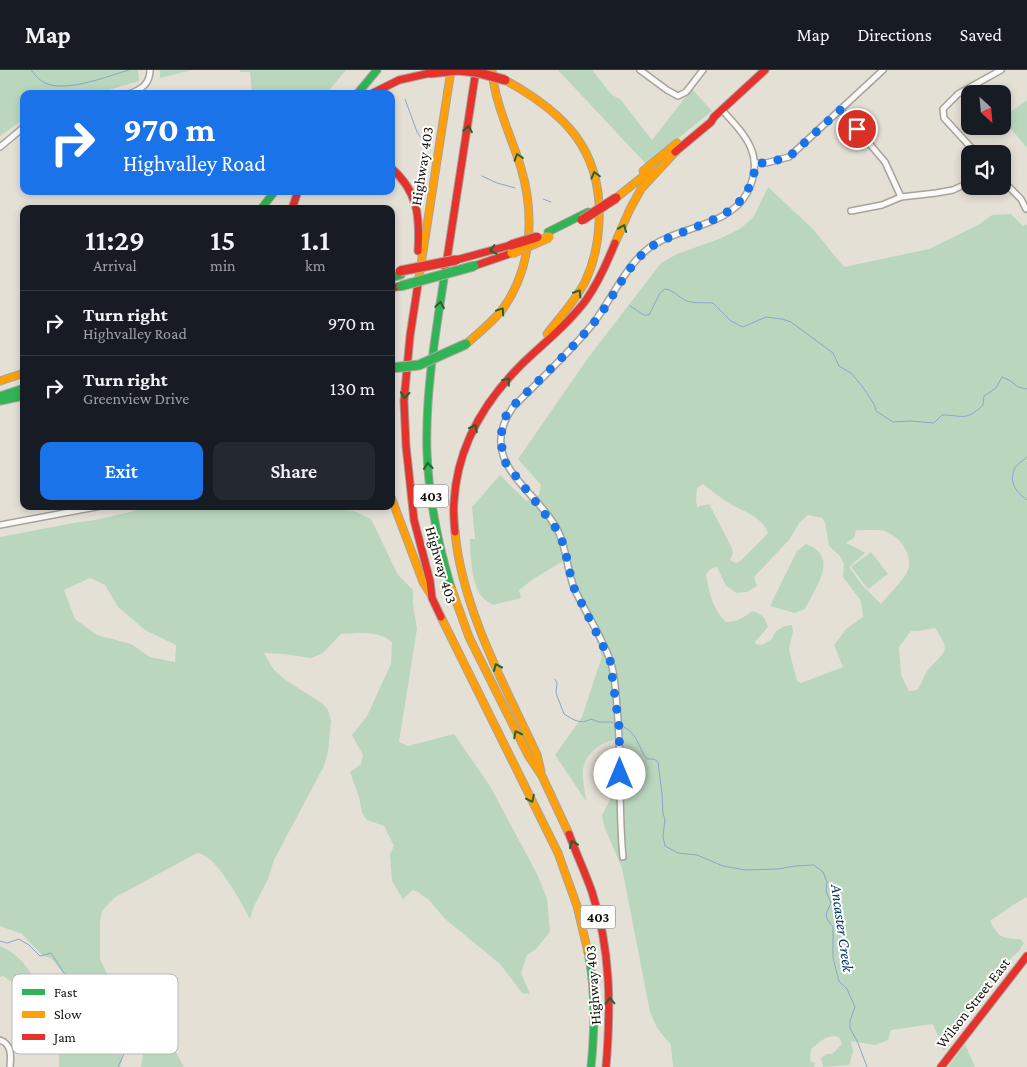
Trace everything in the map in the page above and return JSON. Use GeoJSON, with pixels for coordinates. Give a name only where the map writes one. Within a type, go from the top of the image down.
{"type":"FeatureCollection","features":[{"type":"Feature","properties":{"kind":"main road"},"geometry":{"type":"LineString","coordinates":[[360,90],[377,70]]}},
{"type":"Feature","properties":{"kind":"main road","name":"Highway 403"},"geometry":{"type":"LineString","coordinates":[[450,70],[419,276],[404,401],[414,520],[430,581],[432,598],[558,854],[573,890],[584,928],[593,973],[596,1018],[591,1067]]}},
{"type":"Feature","properties":{"kind":"main road"},"geometry":{"type":"LineString","coordinates":[[377,90],[406,76],[458,70],[476,72],[505,80],[542,101],[569,126],[577,137],[592,164],[599,194],[598,242],[586,280],[578,295],[527,359]]}},
{"type":"Feature","properties":{"kind":"main road","name":"Highway 403"},"geometry":{"type":"LineString","coordinates":[[476,70],[435,336],[428,400],[426,453],[433,511],[442,556],[453,594],[469,637],[528,755],[542,776],[561,815],[592,892],[601,928],[609,974],[610,1019],[606,1067]]}},
{"type":"Feature","properties":{"kind":"main road"},"geometry":{"type":"LineString","coordinates":[[395,368],[419,365],[466,344],[482,333],[499,316],[516,286],[528,251],[531,219],[529,195],[513,143],[503,120],[492,70]]}},
{"type":"Feature","properties":{"kind":"main road"},"geometry":{"type":"LineString","coordinates":[[395,287],[474,266],[582,220],[711,122],[714,117],[766,70]]}},
{"type":"Feature","properties":{"kind":"main road"},"geometry":{"type":"LineString","coordinates":[[549,235],[615,196],[708,118],[714,117]]}},
{"type":"Feature","properties":{"kind":"main road"},"geometry":{"type":"LineString","coordinates":[[542,776],[538,756],[477,621],[462,574],[453,526],[456,478],[473,428],[488,403],[513,373],[569,320],[586,299],[608,263],[637,197],[648,180],[679,148]]}},
{"type":"Feature","properties":{"kind":"main road"},"geometry":{"type":"LineString","coordinates":[[395,170],[410,189],[418,208],[420,222],[419,276]]}},
{"type":"Feature","properties":{"kind":"main road"},"geometry":{"type":"LineString","coordinates":[[264,205],[272,195]]}},
{"type":"Feature","properties":{"kind":"main road"},"geometry":{"type":"LineString","coordinates":[[398,273],[475,254],[512,249]]}},
{"type":"Feature","properties":{"kind":"main road"},"geometry":{"type":"LineString","coordinates":[[0,382],[20,376]]}},
{"type":"Feature","properties":{"kind":"main road"},"geometry":{"type":"LineString","coordinates":[[0,396],[20,389]]}},
{"type":"Feature","properties":{"kind":"main road"},"geometry":{"type":"LineString","coordinates":[[0,402],[20,397]]}},
{"type":"Feature","properties":{"kind":"main road"},"geometry":{"type":"LineString","coordinates":[[395,508],[423,582],[432,598]]}},
{"type":"Feature","properties":{"kind":"main road","name":"Wilson Street East"},"geometry":{"type":"LineString","coordinates":[[941,1067],[1027,956]]}},
{"type":"Feature","properties":{"kind":"street"},"geometry":{"type":"LineString","coordinates":[[138,90],[144,86],[150,76],[150,70]]}},
{"type":"Feature","properties":{"kind":"street"},"geometry":{"type":"LineString","coordinates":[[640,70],[678,96],[686,92],[703,70]]}},
{"type":"Feature","properties":{"kind":"street"},"geometry":{"type":"LineString","coordinates":[[756,163],[771,162],[789,157],[882,70]]}},
{"type":"Feature","properties":{"kind":"street"},"geometry":{"type":"LineString","coordinates":[[969,145],[944,118],[943,110],[958,94],[1001,70]]}},
{"type":"Feature","properties":{"kind":"street"},"geometry":{"type":"LineString","coordinates":[[623,856],[620,821],[620,742],[616,696],[610,660],[573,586],[564,546],[558,531],[505,462],[500,438],[506,416],[512,407],[593,324],[638,259],[649,248],[660,241],[728,213],[747,194],[755,172],[756,163],[753,151],[722,110]]}},
{"type":"Feature","properties":{"kind":"street"},"geometry":{"type":"LineString","coordinates":[[840,110],[885,162],[901,197]]}},
{"type":"Feature","properties":{"kind":"street"},"geometry":{"type":"LineString","coordinates":[[0,147],[20,130]]}},
{"type":"Feature","properties":{"kind":"street"},"geometry":{"type":"LineString","coordinates":[[851,211],[882,204],[901,197],[953,190],[961,186]]}},
{"type":"Feature","properties":{"kind":"street"},"geometry":{"type":"LineString","coordinates":[[1011,189],[1021,199],[1026,209]]}},
{"type":"Feature","properties":{"kind":"street"},"geometry":{"type":"LineString","coordinates":[[0,525],[80,510]]}},
{"type":"Feature","properties":{"kind":"street"},"geometry":{"type":"LineString","coordinates":[[0,1040],[6,1042],[8,1046],[10,1067]]}},
{"type":"Feature","properties":{"kind":"green space"},"geometry":{"type":"Polygon","coordinates":[[[0,70],[138,70],[139,81],[109,90],[20,90],[20,122],[0,136],[0,70]]]}},
{"type":"Feature","properties":{"kind":"green space"},"geometry":{"type":"Polygon","coordinates":[[[160,70],[192,70],[160,78],[160,70]]]}},
{"type":"Feature","properties":{"kind":"green space"},"geometry":{"type":"Polygon","coordinates":[[[240,70],[346,70],[329,90],[252,90],[250,72],[240,72],[240,70]]]}},
{"type":"Feature","properties":{"kind":"green space"},"geometry":{"type":"Polygon","coordinates":[[[558,70],[592,70],[612,95],[620,99],[652,140],[692,89],[712,111],[646,164],[558,70]]]}},
{"type":"Feature","properties":{"kind":"green space"},"geometry":{"type":"Polygon","coordinates":[[[1027,100],[1027,148],[1011,129],[1011,112],[1027,100]]]}},
{"type":"Feature","properties":{"kind":"green space"},"geometry":{"type":"Polygon","coordinates":[[[768,187],[812,228],[844,267],[929,249],[978,225],[992,215],[1011,214],[1023,226],[1027,224],[1027,897],[990,921],[1001,936],[1020,939],[1024,943],[1011,958],[944,1051],[933,1024],[891,1030],[888,1040],[875,1045],[851,1041],[853,1052],[849,1065],[823,1067],[821,1058],[827,1054],[832,1054],[842,1044],[839,1037],[835,1036],[824,1039],[811,1049],[810,1061],[815,1063],[814,1067],[673,1067],[671,1045],[657,1028],[650,1012],[622,868],[604,826],[602,815],[620,781],[622,740],[609,741],[597,747],[588,757],[583,769],[586,801],[555,755],[582,717],[602,656],[588,614],[571,585],[567,559],[533,579],[519,590],[521,598],[493,605],[479,593],[474,579],[470,545],[470,539],[475,539],[472,507],[500,475],[526,501],[539,495],[541,485],[518,459],[588,358],[661,263],[677,254],[738,230],[753,218],[768,187]],[[703,484],[697,488],[697,507],[709,504],[731,546],[733,553],[730,560],[736,563],[740,561],[768,533],[765,527],[757,519],[728,503],[703,484]],[[808,515],[800,522],[789,540],[754,577],[757,586],[747,592],[737,593],[726,586],[717,567],[710,569],[706,575],[712,601],[726,622],[737,620],[752,611],[765,619],[768,627],[755,642],[756,644],[762,645],[772,639],[780,629],[792,625],[793,631],[789,650],[797,681],[801,683],[843,667],[834,645],[846,629],[863,617],[861,601],[843,577],[844,564],[840,556],[829,546],[825,523],[822,518],[808,515]],[[856,530],[854,538],[846,543],[865,553],[849,567],[863,586],[881,604],[906,574],[909,567],[908,554],[896,537],[884,531],[856,530]],[[935,628],[911,631],[899,647],[901,675],[909,691],[917,690],[926,672],[942,655],[945,647],[935,628]]]}},
{"type":"Feature","properties":{"kind":"green space"},"geometry":{"type":"Polygon","coordinates":[[[135,510],[343,510],[354,511],[371,519],[398,575],[413,590],[417,629],[399,742],[408,746],[454,734],[490,786],[537,874],[547,898],[550,932],[536,949],[527,955],[521,973],[530,994],[522,993],[500,964],[444,918],[430,901],[418,892],[413,890],[403,899],[392,881],[390,854],[394,846],[384,826],[367,820],[362,813],[359,797],[350,772],[361,764],[363,755],[352,735],[367,716],[391,664],[392,642],[374,634],[341,634],[323,653],[311,658],[264,653],[274,670],[284,679],[323,704],[328,710],[331,721],[328,752],[324,766],[274,860],[268,879],[253,908],[250,919],[220,870],[204,855],[197,853],[114,898],[102,911],[100,921],[100,959],[107,974],[64,974],[51,958],[43,956],[22,934],[0,926],[0,537],[95,520],[135,510]],[[90,578],[64,590],[75,619],[97,635],[131,644],[150,657],[175,662],[176,645],[145,630],[118,607],[105,585],[90,578]]]}},
{"type":"Feature","properties":{"kind":"green space"},"geometry":{"type":"Polygon","coordinates":[[[806,544],[816,549],[822,556],[824,564],[819,582],[805,609],[795,613],[770,606],[797,551],[806,544]]]}},
{"type":"Feature","properties":{"kind":"green space"},"geometry":{"type":"Polygon","coordinates":[[[871,552],[888,574],[868,589],[851,567],[871,552]]]}},
{"type":"Feature","properties":{"kind":"green space"},"geometry":{"type":"Polygon","coordinates":[[[0,946],[20,959],[31,974],[12,974],[12,982],[3,976],[0,977],[0,946]]]}},
{"type":"Feature","properties":{"kind":"green space"},"geometry":{"type":"Polygon","coordinates":[[[965,1044],[975,1067],[948,1067],[965,1044]]]}},
{"type":"Feature","properties":{"kind":"green space"},"geometry":{"type":"Polygon","coordinates":[[[59,1054],[122,1054],[122,1056],[120,1067],[59,1067],[59,1054]]]}},
{"type":"Feature","properties":{"kind":"green space"},"geometry":{"type":"Polygon","coordinates":[[[177,1054],[184,1067],[141,1067],[143,1055],[177,1054]]]}},
{"type":"Feature","properties":{"kind":"waterway"},"geometry":{"type":"LineString","coordinates":[[31,70],[39,79],[54,86],[75,85],[129,70]]}},
{"type":"Feature","properties":{"kind":"waterway"},"geometry":{"type":"LineString","coordinates":[[405,99],[417,132],[426,145]]}},
{"type":"Feature","properties":{"kind":"waterway"},"geometry":{"type":"LineString","coordinates":[[482,176],[515,188]]}},
{"type":"Feature","properties":{"kind":"waterway"},"geometry":{"type":"LineString","coordinates":[[543,199],[551,202]]}},
{"type":"Feature","properties":{"kind":"waterway"},"geometry":{"type":"LineString","coordinates":[[630,306],[644,315],[649,315],[660,293],[665,289],[687,301],[713,303],[731,321],[743,327],[766,317],[791,322],[833,353],[839,366],[851,373],[862,386],[874,404],[876,411],[893,422],[934,423],[942,415],[968,416],[983,405],[984,396],[996,388],[1002,377],[1018,387],[1027,389]]}},
{"type":"Feature","properties":{"kind":"waterway"},"geometry":{"type":"LineString","coordinates":[[1027,457],[1016,467],[1012,478],[1019,494],[1027,500]]}},
{"type":"Feature","properties":{"kind":"waterway","name":"Ancaster Creek"},"geometry":{"type":"LineString","coordinates":[[555,679],[557,683],[556,693],[564,714],[580,722],[591,719],[616,724]]}},
{"type":"Feature","properties":{"kind":"waterway","name":"Ancaster Creek"},"geometry":{"type":"LineString","coordinates":[[624,727],[635,737],[647,759],[654,759],[658,762],[665,819],[663,836],[665,846],[678,853],[697,855],[723,866],[746,870],[814,865],[823,872],[827,882],[826,891],[831,903],[826,914],[833,927],[833,957],[835,966],[839,981],[847,989],[855,1007],[850,1021],[850,1028],[867,1067]]}},
{"type":"Feature","properties":{"kind":"waterway"},"geometry":{"type":"LineString","coordinates":[[0,941],[7,943],[19,939],[29,945],[40,956],[51,953],[66,974]]}},
{"type":"Feature","properties":{"kind":"waterway"},"geometry":{"type":"LineString","coordinates":[[118,1067],[124,1054]]}},
{"type":"Feature","properties":{"kind":"traffic: fast"},"geometry":{"type":"LineString","coordinates":[[360,90],[377,70]]}},
{"type":"Feature","properties":{"kind":"traffic: fast"},"geometry":{"type":"LineString","coordinates":[[264,205],[272,195]]}},
{"type":"Feature","properties":{"kind":"traffic: fast"},"geometry":{"type":"LineString","coordinates":[[548,232],[588,212]]}},
{"type":"Feature","properties":{"kind":"traffic: fast"},"geometry":{"type":"LineString","coordinates":[[401,286],[474,266]]}},
{"type":"Feature","properties":{"kind":"traffic: fast"},"geometry":{"type":"LineString","coordinates":[[445,272],[429,384],[427,453],[435,521],[451,587]]}},
{"type":"Feature","properties":{"kind":"traffic: fast"},"geometry":{"type":"LineString","coordinates":[[395,277],[401,275]]}},
{"type":"Feature","properties":{"kind":"traffic: fast"},"geometry":{"type":"LineString","coordinates":[[395,368],[419,365],[466,344]]}},
{"type":"Feature","properties":{"kind":"traffic: fast"},"geometry":{"type":"LineString","coordinates":[[0,396],[20,389]]}},
{"type":"Feature","properties":{"kind":"traffic: fast"},"geometry":{"type":"LineString","coordinates":[[0,401],[20,397]]}},
{"type":"Feature","properties":{"kind":"traffic: fast"},"geometry":{"type":"LineString","coordinates":[[588,952],[591,966],[594,1009],[591,1067]]}},
{"type":"Feature","properties":{"kind":"traffic: slow"},"geometry":{"type":"LineString","coordinates":[[418,284],[451,70]]}},
{"type":"Feature","properties":{"kind":"traffic: slow"},"geometry":{"type":"LineString","coordinates":[[466,344],[498,315],[512,294],[520,277],[528,241],[528,204],[525,186],[521,168],[496,95],[492,70]]}},
{"type":"Feature","properties":{"kind":"traffic: slow"},"geometry":{"type":"LineString","coordinates":[[505,80],[546,106],[576,136],[587,154],[599,197],[598,238],[588,275],[577,296],[547,334]]}},
{"type":"Feature","properties":{"kind":"traffic: slow"},"geometry":{"type":"LineString","coordinates":[[643,171],[677,143]]}},
{"type":"Feature","properties":{"kind":"traffic: slow"},"geometry":{"type":"LineString","coordinates":[[615,243],[641,189],[679,148]]}},
{"type":"Feature","properties":{"kind":"traffic: slow"},"geometry":{"type":"LineString","coordinates":[[616,198],[651,170]]}},
{"type":"Feature","properties":{"kind":"traffic: slow"},"geometry":{"type":"LineString","coordinates":[[512,253],[549,237]]}},
{"type":"Feature","properties":{"kind":"traffic: slow"},"geometry":{"type":"LineString","coordinates":[[0,381],[20,374]]}},
{"type":"Feature","properties":{"kind":"traffic: slow"},"geometry":{"type":"LineString","coordinates":[[395,508],[423,582],[430,593]]}},
{"type":"Feature","properties":{"kind":"traffic: slow"},"geometry":{"type":"LineString","coordinates":[[455,532],[466,590],[476,618],[499,674],[537,755],[541,771]]}},
{"type":"Feature","properties":{"kind":"traffic: slow"},"geometry":{"type":"LineString","coordinates":[[451,587],[469,637],[528,755],[542,776],[569,834]]}},
{"type":"Feature","properties":{"kind":"traffic: slow"},"geometry":{"type":"LineString","coordinates":[[441,617],[558,853],[577,906],[588,952]]}},
{"type":"Feature","properties":{"kind":"traffic: jam"},"geometry":{"type":"LineString","coordinates":[[430,73],[458,70],[476,72],[505,80]]}},
{"type":"Feature","properties":{"kind":"traffic: jam"},"geometry":{"type":"LineString","coordinates":[[445,272],[476,70]]}},
{"type":"Feature","properties":{"kind":"traffic: jam"},"geometry":{"type":"LineString","coordinates":[[714,117],[765,70]]}},
{"type":"Feature","properties":{"kind":"traffic: jam"},"geometry":{"type":"LineString","coordinates":[[379,90],[399,80],[430,73]]}},
{"type":"Feature","properties":{"kind":"traffic: jam"},"geometry":{"type":"LineString","coordinates":[[675,152],[711,122],[714,117]]}},
{"type":"Feature","properties":{"kind":"traffic: jam"},"geometry":{"type":"LineString","coordinates":[[395,172],[407,186],[415,205],[418,227],[418,251]]}},
{"type":"Feature","properties":{"kind":"traffic: jam"},"geometry":{"type":"LineString","coordinates":[[293,205],[297,195]]}},
{"type":"Feature","properties":{"kind":"traffic: jam"},"geometry":{"type":"LineString","coordinates":[[582,220],[616,198]]}},
{"type":"Feature","properties":{"kind":"traffic: jam"},"geometry":{"type":"LineString","coordinates":[[511,245],[537,237]]}},
{"type":"Feature","properties":{"kind":"traffic: jam"},"geometry":{"type":"LineString","coordinates":[[455,532],[456,482],[467,444],[476,426],[497,392],[510,377],[564,325],[586,300],[602,273],[615,243]]}},
{"type":"Feature","properties":{"kind":"traffic: jam"},"geometry":{"type":"LineString","coordinates":[[456,260],[511,245]]}},
{"type":"Feature","properties":{"kind":"traffic: jam"},"geometry":{"type":"LineString","coordinates":[[474,266],[512,253]]}},
{"type":"Feature","properties":{"kind":"traffic: jam"},"geometry":{"type":"LineString","coordinates":[[400,271],[456,260]]}},
{"type":"Feature","properties":{"kind":"traffic: jam"},"geometry":{"type":"LineString","coordinates":[[418,284],[410,336],[404,401],[406,446],[414,520],[430,581],[432,598],[441,617]]}},
{"type":"Feature","properties":{"kind":"traffic: jam"},"geometry":{"type":"LineString","coordinates":[[395,287],[401,286]]}},
{"type":"Feature","properties":{"kind":"traffic: jam"},"geometry":{"type":"LineString","coordinates":[[569,834],[592,892],[603,935],[609,1001],[606,1067]]}},
{"type":"Feature","properties":{"kind":"traffic: jam"},"geometry":{"type":"LineString","coordinates":[[941,1067],[1027,956]]}},
{"type":"Feature","properties":{"kind":"route"},"geometry":{"type":"LineString","coordinates":[[620,774],[619,726],[610,660],[573,586],[564,546],[558,531],[505,462],[500,438],[506,416],[512,407],[593,324],[638,259],[649,248],[660,241],[728,213],[747,194],[755,172],[756,163],[766,163],[789,157],[840,110],[857,129]]}}]}
